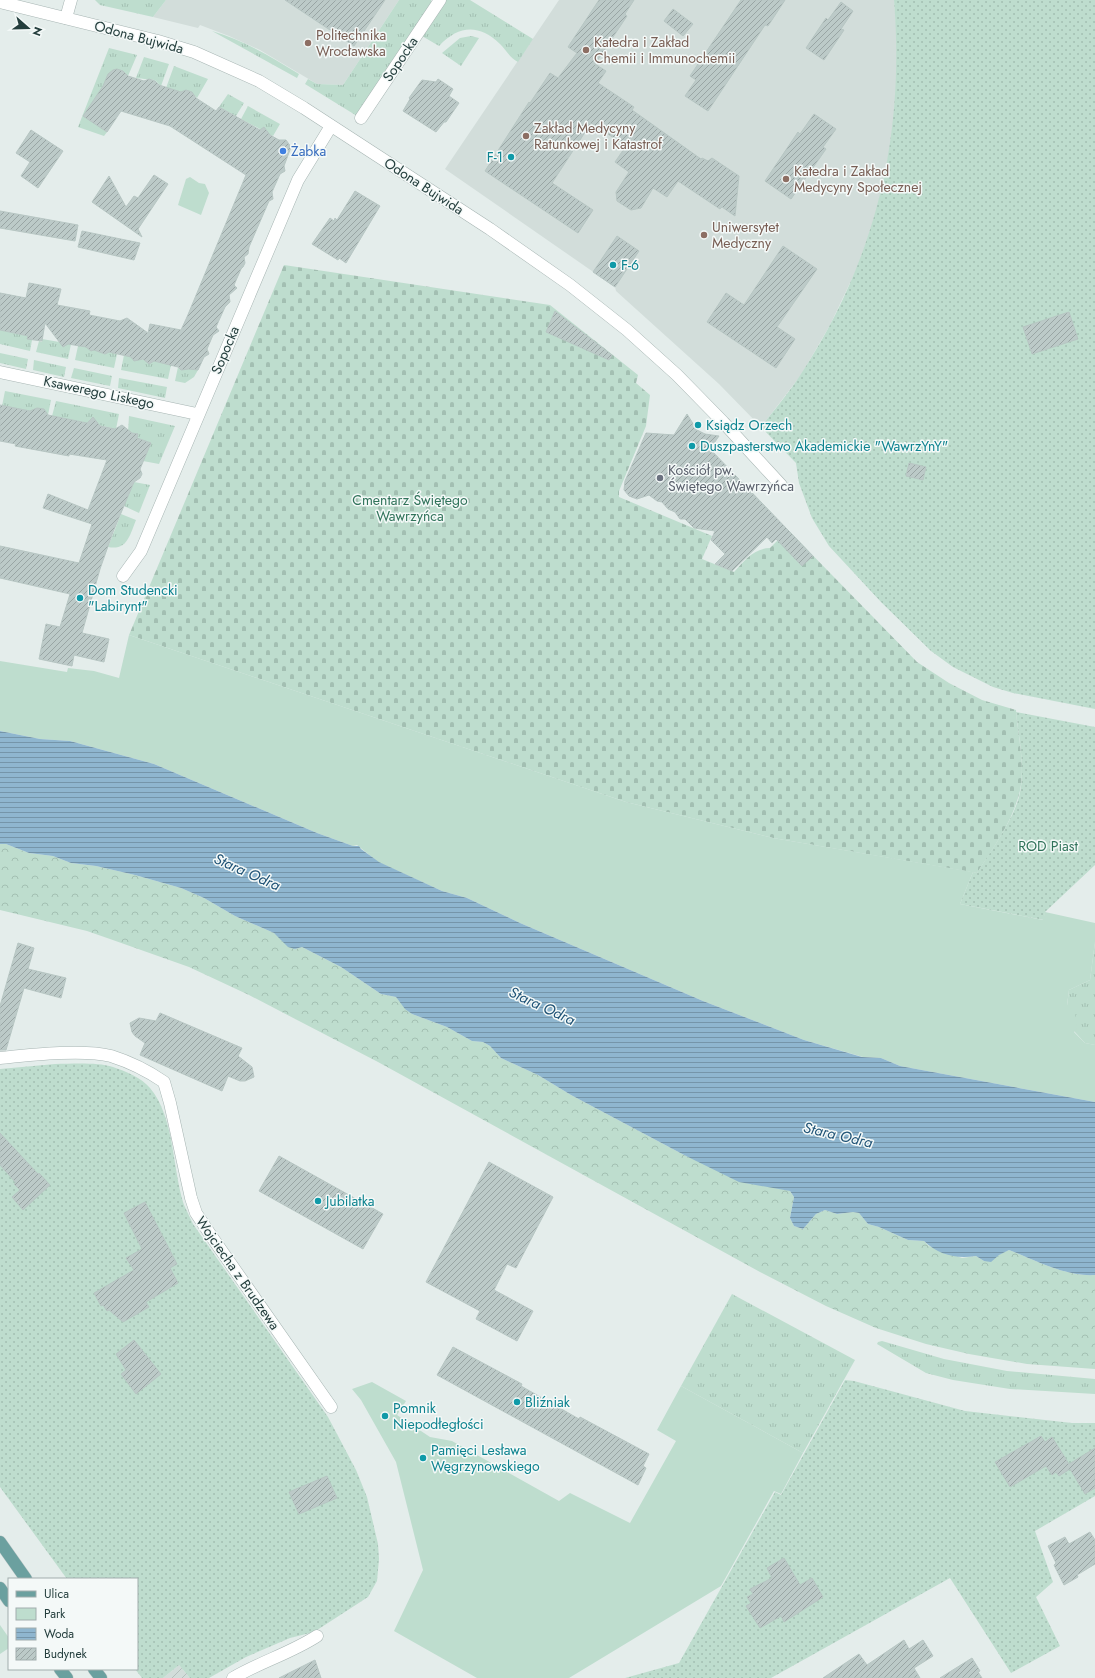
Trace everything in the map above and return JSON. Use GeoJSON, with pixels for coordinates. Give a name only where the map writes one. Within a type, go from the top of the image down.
{"type":"FeatureCollection","features":[{"type":"Feature","properties":{"kind":"main road"},"geometry":{"type":"LineString","coordinates":[[0,1542],[25,1578]]}},
{"type":"Feature","properties":{"kind":"main road"},"geometry":{"type":"LineString","coordinates":[[0,1588],[8,1600]]}},
{"type":"Feature","properties":{"kind":"main road"},"geometry":{"type":"LineString","coordinates":[[61,1670],[67,1678]]}},
{"type":"Feature","properties":{"kind":"main road"},"geometry":{"type":"LineString","coordinates":[[95,1670],[101,1678]]}},
{"type":"Feature","properties":{"kind":"street"},"geometry":{"type":"LineString","coordinates":[[66,18],[71,0]]}},
{"type":"Feature","properties":{"kind":"street","name":"Sopocka"},"geometry":{"type":"LineString","coordinates":[[361,118],[440,0]]}},
{"type":"Feature","properties":{"kind":"street","name":"Odona Bujwida"},"geometry":{"type":"LineString","coordinates":[[0,2],[165,43],[194,52],[259,81],[490,228],[570,286],[627,330],[723,422],[780,486]]}},
{"type":"Feature","properties":{"kind":"street","name":"Sopocka"},"geometry":{"type":"LineString","coordinates":[[123,576],[141,551],[298,180],[331,126]]}},
{"type":"Feature","properties":{"kind":"street","name":"Ksawerego Liskego"},"geometry":{"type":"LineString","coordinates":[[0,372],[198,414]]}},
{"type":"Feature","properties":{"kind":"street","name":"Wojciecha z Brudzewa"},"geometry":{"type":"LineString","coordinates":[[0,1058],[64,1054],[99,1054],[110,1056],[137,1066],[164,1082],[170,1102],[191,1198],[196,1213],[331,1407]]}},
{"type":"Feature","properties":{"kind":"street"},"geometry":{"type":"LineString","coordinates":[[232,1678],[248,1669],[304,1644],[317,1636]]}},
{"type":"Feature","properties":{"kind":"shaded area","name":"Politechnika Wrocławska"},"geometry":{"type":"Polygon","coordinates":[[[166,0],[399,0],[343,85],[317,84],[260,50],[200,25],[198,28],[153,17],[166,0]]]}},
{"type":"Feature","properties":{"kind":"shaded area","name":"Uniwersytet Medyczny"},"geometry":{"type":"Polygon","coordinates":[[[559,0],[894,0],[897,36],[897,74],[892,140],[877,211],[858,266],[830,325],[801,375],[761,427],[719,384],[616,291],[615,287],[445,169],[559,0]]]}},
{"type":"Feature","properties":{"kind":"shaded area"},"geometry":{"type":"Polygon","coordinates":[[[179,1665],[190,1678],[163,1678],[179,1665]]]}},
{"type":"Feature","properties":{"kind":"green space"},"geometry":{"type":"Polygon","coordinates":[[[95,0],[166,0],[153,17],[100,5],[95,0]]]}},
{"type":"Feature","properties":{"kind":"green space"},"geometry":{"type":"Polygon","coordinates":[[[399,0],[431,0],[431,3],[357,116],[305,84],[308,79],[317,84],[343,85],[399,0]]]}},
{"type":"Feature","properties":{"kind":"green space"},"geometry":{"type":"Polygon","coordinates":[[[446,0],[470,0],[533,39],[518,62],[492,37],[477,30],[462,31],[454,34],[439,46],[422,36],[446,0]]]}},
{"type":"Feature","properties":{"kind":"green space"},"geometry":{"type":"Polygon","coordinates":[[[894,0],[1095,0],[1095,709],[1013,693],[993,687],[953,667],[931,651],[881,602],[829,546],[812,518],[799,483],[796,463],[761,427],[801,374],[827,331],[849,286],[866,241],[880,195],[889,148],[895,100],[896,51],[894,0]]]}},
{"type":"Feature","properties":{"kind":"green space"},"geometry":{"type":"Polygon","coordinates":[[[212,31],[235,39],[268,55],[299,74],[297,78],[212,31]]]}},
{"type":"Feature","properties":{"kind":"green space"},"geometry":{"type":"Polygon","coordinates":[[[471,36],[479,38],[461,66],[442,53],[460,38],[471,36]]]}},
{"type":"Feature","properties":{"kind":"green space"},"geometry":{"type":"Polygon","coordinates":[[[109,48],[137,55],[128,76],[119,70],[110,73],[84,116],[107,132],[104,136],[78,127],[109,48]]]}},
{"type":"Feature","properties":{"kind":"green space"},"geometry":{"type":"Polygon","coordinates":[[[144,57],[169,64],[161,86],[154,80],[136,78],[144,57]]]}},
{"type":"Feature","properties":{"kind":"green space"},"geometry":{"type":"Polygon","coordinates":[[[174,66],[208,79],[197,98],[188,91],[181,92],[166,88],[174,66]]]}},
{"type":"Feature","properties":{"kind":"green space"},"geometry":{"type":"Polygon","coordinates":[[[228,94],[244,103],[236,116],[219,107],[228,94]]]}},
{"type":"Feature","properties":{"kind":"green space"},"geometry":{"type":"Polygon","coordinates":[[[248,106],[280,124],[273,136],[268,134],[265,129],[260,129],[241,119],[248,106]]]}},
{"type":"Feature","properties":{"kind":"green space"},"geometry":{"type":"Polygon","coordinates":[[[190,177],[199,183],[205,184],[209,193],[201,215],[178,205],[186,179],[190,177]]]}},
{"type":"Feature","properties":{"kind":"green space","name":"Cmentarz Świętego Wawrzyńca"},"geometry":{"type":"Polygon","coordinates":[[[284,265],[550,305],[638,375],[636,383],[650,395],[646,426],[619,491],[619,497],[712,536],[702,559],[734,572],[754,553],[759,550],[770,548],[788,530],[917,662],[949,683],[982,700],[1016,710],[1022,766],[1021,788],[1015,808],[1005,828],[977,873],[773,838],[626,802],[129,635],[284,265]]]}},
{"type":"Feature","properties":{"kind":"green space"},"geometry":{"type":"Polygon","coordinates":[[[0,330],[28,336],[32,340],[30,351],[0,344],[0,330]]]}},
{"type":"Feature","properties":{"kind":"green space"},"geometry":{"type":"Polygon","coordinates":[[[42,339],[71,344],[68,359],[36,352],[39,341],[42,342],[42,339]]]}},
{"type":"Feature","properties":{"kind":"green space"},"geometry":{"type":"Polygon","coordinates":[[[78,346],[87,347],[90,350],[95,349],[104,354],[109,352],[117,354],[114,368],[75,360],[78,346]]]}},
{"type":"Feature","properties":{"kind":"green space"},"geometry":{"type":"Polygon","coordinates":[[[0,353],[28,359],[26,369],[0,363],[0,353]]]}},
{"type":"Feature","properties":{"kind":"green space"},"geometry":{"type":"Polygon","coordinates":[[[124,355],[145,360],[149,363],[154,361],[171,365],[168,379],[121,370],[124,355]]]}},
{"type":"Feature","properties":{"kind":"green space"},"geometry":{"type":"Polygon","coordinates":[[[34,360],[66,367],[64,377],[33,370],[34,360]]]}},
{"type":"Feature","properties":{"kind":"green space"},"geometry":{"type":"Polygon","coordinates":[[[178,367],[182,370],[187,368],[198,370],[194,377],[185,383],[175,381],[178,367]]]}},
{"type":"Feature","properties":{"kind":"green space"},"geometry":{"type":"Polygon","coordinates":[[[74,368],[112,376],[110,386],[71,378],[74,368]]]}},
{"type":"Feature","properties":{"kind":"green space"},"geometry":{"type":"Polygon","coordinates":[[[119,378],[167,387],[165,398],[118,388],[119,378]]]}},
{"type":"Feature","properties":{"kind":"green space"},"geometry":{"type":"Polygon","coordinates":[[[5,391],[51,400],[48,415],[2,406],[5,391]]]}},
{"type":"Feature","properties":{"kind":"green space"},"geometry":{"type":"Polygon","coordinates":[[[56,401],[119,414],[116,429],[98,425],[92,420],[87,423],[52,416],[56,401]]]}},
{"type":"Feature","properties":{"kind":"green space"},"geometry":{"type":"Polygon","coordinates":[[[129,416],[175,426],[159,464],[143,461],[151,443],[137,438],[138,434],[128,432],[129,416]]]}},
{"type":"Feature","properties":{"kind":"green space"},"geometry":{"type":"Polygon","coordinates":[[[134,482],[150,485],[139,513],[124,506],[134,482]]]}},
{"type":"Feature","properties":{"kind":"green space"},"geometry":{"type":"Polygon","coordinates":[[[121,514],[136,520],[132,531],[127,541],[120,547],[108,547],[121,514]]]}},
{"type":"Feature","properties":{"kind":"green space"},"geometry":{"type":"Polygon","coordinates":[[[129,635],[626,802],[773,838],[973,872],[960,904],[1043,920],[1045,912],[1095,923],[1095,942],[1090,980],[1069,990],[1067,1005],[1075,1012],[1077,1028],[1074,1032],[1085,1043],[1095,1045],[1095,1102],[900,1066],[881,1058],[863,1057],[804,1040],[703,1001],[520,923],[467,898],[442,891],[378,862],[357,845],[353,846],[317,833],[154,764],[70,741],[40,739],[0,731],[0,661],[67,672],[68,668],[94,671],[119,678],[129,635]]]}},
{"type":"Feature","properties":{"kind":"green space","name":"ROD Piast"},"geometry":{"type":"Polygon","coordinates":[[[1016,712],[1095,727],[1095,865],[1045,912],[1044,920],[960,904],[973,872],[977,873],[1001,836],[1016,807],[1019,797],[1022,765],[1016,712]]]}},
{"type":"Feature","properties":{"kind":"green space"},"geometry":{"type":"Polygon","coordinates":[[[0,844],[6,844],[29,853],[53,856],[71,863],[96,866],[135,875],[181,888],[204,898],[235,916],[274,933],[295,949],[302,947],[341,967],[381,994],[396,997],[412,1014],[447,1027],[472,1041],[483,1042],[490,1046],[501,1058],[538,1075],[571,1095],[686,1156],[790,1191],[794,1197],[790,1218],[794,1226],[803,1229],[816,1214],[825,1210],[837,1214],[853,1212],[859,1213],[868,1224],[879,1227],[908,1240],[924,1241],[929,1246],[962,1258],[976,1256],[984,1261],[1009,1250],[1062,1271],[1084,1275],[1095,1275],[1095,1369],[1027,1364],[969,1354],[926,1344],[876,1328],[826,1306],[760,1272],[378,1062],[249,995],[189,967],[87,931],[0,910],[0,844]]]}},
{"type":"Feature","properties":{"kind":"green space"},"geometry":{"type":"Polygon","coordinates":[[[1095,942],[1095,1045],[1085,1043],[1074,1031],[1067,1006],[1069,990],[1090,980],[1095,942]]]}},
{"type":"Feature","properties":{"kind":"green space"},"geometry":{"type":"Polygon","coordinates":[[[55,1064],[106,1065],[128,1073],[147,1084],[158,1100],[169,1128],[180,1191],[184,1205],[193,1224],[328,1417],[356,1470],[367,1497],[378,1544],[379,1559],[377,1581],[368,1597],[314,1632],[290,1638],[246,1657],[209,1678],[190,1678],[179,1665],[163,1678],[142,1678],[136,1670],[138,1670],[138,1578],[66,1578],[0,1487],[0,1069],[55,1064]]]}},
{"type":"Feature","properties":{"kind":"green space"},"geometry":{"type":"Polygon","coordinates":[[[732,1294],[855,1360],[803,1453],[681,1386],[732,1294]]]}},
{"type":"Feature","properties":{"kind":"green space"},"geometry":{"type":"Polygon","coordinates":[[[882,1341],[944,1359],[1007,1371],[1095,1379],[1095,1394],[1010,1389],[953,1380],[926,1373],[877,1344],[878,1342],[882,1341]]]}},
{"type":"Feature","properties":{"kind":"green space"},"geometry":{"type":"Polygon","coordinates":[[[845,1380],[854,1381],[965,1411],[1072,1423],[1095,1423],[1095,1496],[1035,1531],[1053,1582],[1036,1597],[1060,1646],[1011,1673],[950,1578],[771,1678],[625,1678],[679,1663],[775,1492],[781,1495],[845,1380]]]}},
{"type":"Feature","properties":{"kind":"green space"},"geometry":{"type":"Polygon","coordinates":[[[372,1382],[406,1401],[397,1415],[430,1437],[452,1441],[559,1501],[570,1493],[630,1523],[676,1441],[657,1430],[681,1386],[803,1453],[781,1494],[774,1491],[721,1586],[569,1678],[477,1678],[394,1631],[423,1570],[396,1462],[361,1400],[352,1389],[372,1382]]]}},
{"type":"Feature","properties":{"kind":"green space"},"geometry":{"type":"Polygon","coordinates":[[[0,1625],[8,1637],[8,1649],[0,1654],[0,1625]]]}},
{"type":"Feature","properties":{"kind":"water","name":"Stara Odra"},"geometry":{"type":"Polygon","coordinates":[[[0,731],[40,739],[70,741],[154,764],[317,833],[353,846],[359,846],[379,862],[442,891],[467,898],[520,923],[703,1001],[804,1040],[862,1057],[881,1058],[900,1066],[1095,1102],[1095,1275],[1084,1275],[1062,1271],[1009,1250],[999,1255],[991,1262],[984,1261],[976,1256],[962,1257],[948,1255],[936,1250],[924,1241],[908,1240],[879,1227],[868,1224],[859,1213],[853,1212],[837,1214],[825,1210],[816,1214],[803,1229],[794,1226],[790,1218],[794,1197],[790,1191],[739,1182],[686,1156],[571,1095],[538,1075],[501,1058],[490,1046],[483,1042],[472,1041],[447,1027],[412,1014],[405,1009],[396,997],[381,994],[341,967],[302,947],[295,949],[288,947],[274,933],[235,916],[204,898],[181,888],[135,875],[96,866],[71,863],[53,856],[29,853],[6,844],[0,844],[0,731]]]}},
{"type":"Feature","properties":{"kind":"building"},"geometry":{"type":"Polygon","coordinates":[[[285,0],[385,0],[354,46],[285,0]]]}},
{"type":"Feature","properties":{"kind":"building"},"geometry":{"type":"Polygon","coordinates":[[[599,0],[634,0],[625,14],[627,16],[595,64],[606,71],[598,83],[634,107],[632,110],[701,159],[702,158],[708,161],[712,158],[739,176],[735,216],[722,207],[720,209],[678,181],[667,197],[653,188],[641,208],[631,210],[617,201],[616,192],[629,172],[615,162],[626,146],[591,123],[552,183],[593,210],[578,233],[485,171],[529,102],[530,103],[550,73],[558,78],[577,53],[568,47],[599,0]]]}},
{"type":"Feature","properties":{"kind":"building"},"geometry":{"type":"Polygon","coordinates":[[[741,0],[785,0],[768,26],[765,25],[708,111],[685,96],[696,80],[690,76],[741,0]]]}},
{"type":"Feature","properties":{"kind":"building"},"geometry":{"type":"Polygon","coordinates":[[[841,2],[853,11],[841,29],[844,30],[824,60],[806,48],[826,18],[828,20],[841,2]]]}},
{"type":"Feature","properties":{"kind":"building"},"geometry":{"type":"Polygon","coordinates":[[[673,9],[693,24],[683,36],[664,21],[673,9]]]}},
{"type":"Feature","properties":{"kind":"building"},"geometry":{"type":"Polygon","coordinates":[[[117,69],[123,71],[128,76],[144,81],[149,79],[155,81],[159,85],[181,92],[186,90],[192,92],[196,98],[216,111],[219,107],[260,130],[264,127],[270,135],[279,140],[286,140],[291,147],[284,166],[285,171],[280,174],[272,192],[273,199],[269,201],[249,247],[248,254],[244,257],[245,263],[234,285],[237,288],[229,295],[230,302],[225,307],[216,327],[219,331],[213,335],[207,349],[209,354],[204,357],[198,370],[181,370],[178,367],[154,361],[149,364],[143,359],[134,361],[131,357],[109,352],[105,354],[94,350],[91,351],[86,347],[68,344],[63,347],[45,323],[42,341],[27,339],[28,336],[0,330],[0,293],[26,298],[29,283],[61,289],[57,305],[90,311],[89,315],[120,321],[127,318],[148,333],[150,324],[181,330],[187,317],[246,175],[170,126],[121,111],[107,132],[83,116],[103,86],[108,74],[117,69]]]}},
{"type":"Feature","properties":{"kind":"building"},"geometry":{"type":"Polygon","coordinates":[[[438,79],[453,89],[449,96],[459,103],[446,122],[444,122],[436,132],[403,111],[410,99],[409,98],[422,80],[436,82],[438,79]]]}},
{"type":"Feature","properties":{"kind":"building"},"geometry":{"type":"Polygon","coordinates":[[[814,114],[836,129],[823,147],[826,149],[791,199],[765,181],[798,132],[800,134],[814,114]]]}},
{"type":"Feature","properties":{"kind":"building"},"geometry":{"type":"Polygon","coordinates":[[[31,130],[63,151],[38,188],[21,176],[30,162],[16,153],[31,130]]]}},
{"type":"Feature","properties":{"kind":"building"},"geometry":{"type":"Polygon","coordinates":[[[154,175],[168,184],[138,229],[142,237],[92,202],[109,176],[126,207],[134,196],[138,198],[154,175]]]}},
{"type":"Feature","properties":{"kind":"building"},"geometry":{"type":"Polygon","coordinates":[[[355,191],[380,206],[346,263],[339,258],[338,260],[312,244],[330,218],[334,221],[335,218],[337,220],[355,191]]]}},
{"type":"Feature","properties":{"kind":"building"},"geometry":{"type":"Polygon","coordinates":[[[0,211],[78,225],[75,241],[0,228],[0,211]]]}},
{"type":"Feature","properties":{"kind":"building"},"geometry":{"type":"Polygon","coordinates":[[[82,231],[140,243],[134,260],[78,247],[82,231]]]}},
{"type":"Feature","properties":{"kind":"building","name":"F-6"},"geometry":{"type":"Polygon","coordinates":[[[617,236],[639,251],[615,287],[593,272],[617,236]]]}},
{"type":"Feature","properties":{"kind":"building"},"geometry":{"type":"Polygon","coordinates":[[[783,246],[817,269],[777,327],[795,339],[776,368],[707,322],[726,293],[744,305],[783,246]]]}},
{"type":"Feature","properties":{"kind":"building"},"geometry":{"type":"Polygon","coordinates":[[[555,311],[612,355],[609,360],[546,332],[555,311]]]}},
{"type":"Feature","properties":{"kind":"building"},"geometry":{"type":"Polygon","coordinates":[[[1069,312],[1078,339],[1032,354],[1023,327],[1069,312]]]}},
{"type":"Feature","properties":{"kind":"building"},"geometry":{"type":"Polygon","coordinates":[[[0,405],[30,411],[37,408],[44,409],[48,415],[87,423],[93,417],[100,426],[115,429],[122,425],[132,433],[138,434],[137,438],[151,443],[140,469],[142,474],[140,478],[134,482],[113,532],[100,569],[82,633],[109,639],[104,662],[74,655],[72,666],[39,659],[46,624],[60,627],[70,594],[0,578],[0,546],[79,563],[92,524],[43,508],[48,494],[88,510],[107,460],[69,454],[69,456],[15,446],[16,444],[0,441],[0,405]]]}},
{"type":"Feature","properties":{"kind":"building"},"geometry":{"type":"Polygon","coordinates":[[[687,414],[697,430],[705,434],[719,436],[710,449],[813,556],[802,566],[776,539],[772,543],[767,537],[732,571],[715,564],[725,554],[711,540],[715,531],[694,528],[685,519],[680,519],[675,512],[668,509],[662,502],[657,501],[649,495],[637,499],[629,496],[624,490],[625,481],[646,433],[674,435],[687,414]]]}},
{"type":"Feature","properties":{"kind":"building"},"geometry":{"type":"Polygon","coordinates":[[[909,463],[926,467],[923,480],[906,476],[909,463]]]}},
{"type":"Feature","properties":{"kind":"building"},"geometry":{"type":"Polygon","coordinates":[[[18,943],[34,948],[28,969],[66,978],[61,998],[24,988],[6,1050],[0,1050],[0,1006],[18,943]]]}},
{"type":"Feature","properties":{"kind":"building"},"geometry":{"type":"Polygon","coordinates":[[[160,1013],[242,1048],[238,1056],[252,1067],[254,1077],[245,1081],[240,1081],[228,1076],[222,1091],[140,1055],[145,1043],[132,1032],[130,1023],[139,1018],[156,1021],[160,1013]]]}},
{"type":"Feature","properties":{"kind":"building"},"geometry":{"type":"Polygon","coordinates":[[[0,1133],[50,1185],[23,1210],[12,1197],[20,1190],[14,1184],[16,1183],[0,1165],[0,1133]]]}},
{"type":"Feature","properties":{"kind":"building","name":"Jubilatka"},"geometry":{"type":"Polygon","coordinates":[[[279,1156],[383,1214],[363,1249],[259,1191],[279,1156]]]}},
{"type":"Feature","properties":{"kind":"building"},"geometry":{"type":"Polygon","coordinates":[[[489,1162],[553,1197],[516,1268],[507,1264],[494,1290],[533,1311],[517,1341],[476,1319],[480,1311],[426,1282],[489,1162]]]}},
{"type":"Feature","properties":{"kind":"building"},"geometry":{"type":"Polygon","coordinates":[[[145,1202],[177,1264],[170,1268],[178,1283],[146,1302],[149,1307],[123,1322],[109,1310],[107,1311],[103,1305],[101,1306],[94,1293],[134,1270],[126,1258],[142,1249],[124,1213],[145,1202]]]}},
{"type":"Feature","properties":{"kind":"building"},"geometry":{"type":"Polygon","coordinates":[[[134,1340],[161,1374],[136,1394],[121,1374],[126,1370],[116,1354],[134,1340]]]}},
{"type":"Feature","properties":{"kind":"building","name":"Bliźniak"},"geometry":{"type":"Polygon","coordinates":[[[453,1347],[522,1384],[521,1386],[579,1419],[580,1417],[649,1454],[643,1466],[646,1468],[638,1485],[437,1375],[453,1347]]]}},
{"type":"Feature","properties":{"kind":"building"},"geometry":{"type":"Polygon","coordinates":[[[1041,1436],[1045,1442],[1052,1437],[1069,1464],[1095,1448],[1095,1488],[1085,1494],[1070,1469],[1059,1476],[1056,1472],[1052,1475],[1046,1466],[1010,1487],[995,1462],[1041,1436]]]}},
{"type":"Feature","properties":{"kind":"building"},"geometry":{"type":"Polygon","coordinates":[[[327,1476],[337,1498],[299,1514],[289,1492],[327,1476]]]}},
{"type":"Feature","properties":{"kind":"building"},"geometry":{"type":"Polygon","coordinates":[[[1090,1532],[1095,1540],[1095,1564],[1077,1575],[1078,1577],[1064,1585],[1054,1565],[1056,1563],[1048,1546],[1065,1537],[1069,1544],[1090,1532]]]}},
{"type":"Feature","properties":{"kind":"building"},"geometry":{"type":"Polygon","coordinates":[[[784,1558],[800,1585],[812,1578],[823,1597],[784,1622],[781,1616],[760,1628],[746,1606],[751,1603],[747,1597],[753,1594],[750,1589],[772,1578],[767,1568],[784,1558]]]}},
{"type":"Feature","properties":{"kind":"building"},"geometry":{"type":"Polygon","coordinates":[[[904,1640],[909,1649],[923,1640],[933,1656],[914,1668],[920,1678],[823,1678],[859,1654],[867,1665],[904,1640]]]}},
{"type":"Feature","properties":{"kind":"building"},"geometry":{"type":"Polygon","coordinates":[[[972,1658],[980,1671],[978,1672],[982,1678],[940,1678],[972,1658]]]}},
{"type":"Feature","properties":{"kind":"building"},"geometry":{"type":"Polygon","coordinates":[[[315,1660],[321,1678],[279,1678],[315,1660]]]}},
{"type":"Feature","properties":{"kind":"place","name":"Politechnika Wrocławska"},"geometry":{"type":"Point","coordinates":[308,43]}},
{"type":"Feature","properties":{"kind":"place","name":"Katedra i Zakład Chemii i Immunochemii"},"geometry":{"type":"Point","coordinates":[586,50]}},
{"type":"Feature","properties":{"kind":"place","name":"Zakład Medycyny Ratunkowej i Katastrof"},"geometry":{"type":"Point","coordinates":[526,136]}},
{"type":"Feature","properties":{"kind":"place","name":"Żabka"},"geometry":{"type":"Point","coordinates":[283,151]}},
{"type":"Feature","properties":{"kind":"place","name":"F-1"},"geometry":{"type":"Point","coordinates":[511,157]}},
{"type":"Feature","properties":{"kind":"place","name":"Katedra i Zakład Medycyny Społecznej"},"geometry":{"type":"Point","coordinates":[786,179]}},
{"type":"Feature","properties":{"kind":"place","name":"Uniwersytet Medyczny"},"geometry":{"type":"Point","coordinates":[704,235]}},
{"type":"Feature","properties":{"kind":"place","name":"F-6"},"geometry":{"type":"Point","coordinates":[613,265]}},
{"type":"Feature","properties":{"kind":"place","name":"Ksiądz Orzech"},"geometry":{"type":"Point","coordinates":[698,425]}},
{"type":"Feature","properties":{"kind":"place","name":"Duszpasterstwo Akademickie \"WawrzYnY\""},"geometry":{"type":"Point","coordinates":[692,446]}},
{"type":"Feature","properties":{"kind":"place","name":"Kościół pw. Świętego Wawrzyńca"},"geometry":{"type":"Point","coordinates":[660,478]}},
{"type":"Feature","properties":{"kind":"place","name":"Dom Studencki \"Labirynt\""},"geometry":{"type":"Point","coordinates":[80,598]}},
{"type":"Feature","properties":{"kind":"place","name":"Jubilatka"},"geometry":{"type":"Point","coordinates":[318,1201]}},
{"type":"Feature","properties":{"kind":"place","name":"Bliźniak"},"geometry":{"type":"Point","coordinates":[517,1402]}},
{"type":"Feature","properties":{"kind":"place","name":"Pomnik Niepodłegłości"},"geometry":{"type":"Point","coordinates":[385,1416]}},
{"type":"Feature","properties":{"kind":"place","name":"Pamięci Lesława Węgrzynowskiego"},"geometry":{"type":"Point","coordinates":[423,1458]}}]}
